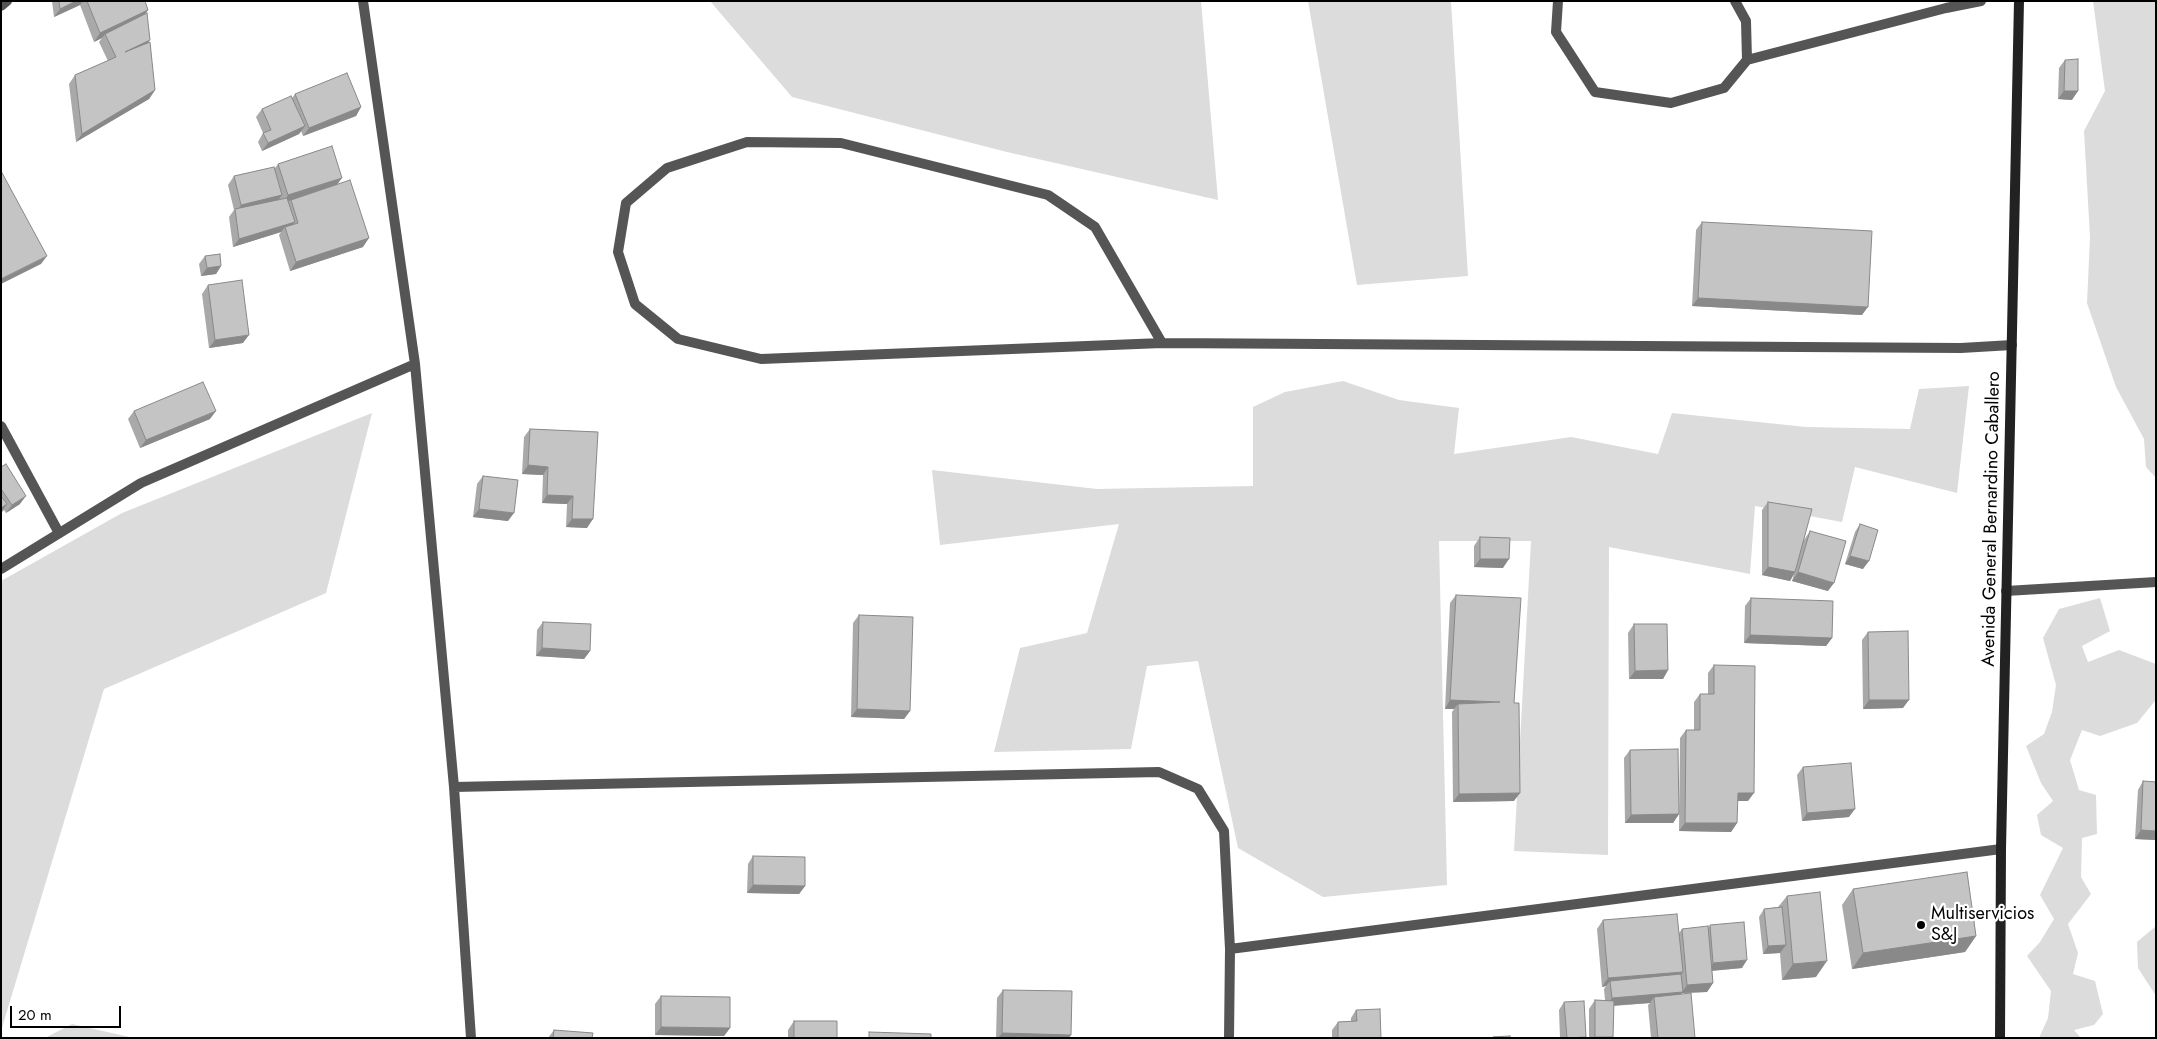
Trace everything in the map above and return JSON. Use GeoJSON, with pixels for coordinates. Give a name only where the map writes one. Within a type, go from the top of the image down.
{"type":"FeatureCollection","features":[{"type":"Feature","properties":{"kind":"main road","name":"Avenida General Bernardino Caballero"},"geometry":{"type":"LineString","coordinates":[[2000,1038],[2001,849],[2019,1]]}},
{"type":"Feature","properties":{"kind":"street"},"geometry":{"type":"LineString","coordinates":[[1,6],[7,1]]}},
{"type":"Feature","properties":{"kind":"street"},"geometry":{"type":"LineString","coordinates":[[363,1],[415,364],[454,787],[471,1038]]}},
{"type":"Feature","properties":{"kind":"street"},"geometry":{"type":"LineString","coordinates":[[1558,1],[1556,32],[1595,92],[1672,103],[1724,88],[1747,60],[1946,8],[1981,1]]}},
{"type":"Feature","properties":{"kind":"street"},"geometry":{"type":"LineString","coordinates":[[1735,1],[1746,21],[1747,60]]}},
{"type":"Feature","properties":{"kind":"street"},"geometry":{"type":"LineString","coordinates":[[1162,343],[1095,227],[1048,195],[841,143],[747,142],[667,168],[626,203],[618,252],[635,304],[678,340],[761,359],[1162,343],[1962,348],[2012,345]]}},
{"type":"Feature","properties":{"kind":"street"},"geometry":{"type":"LineString","coordinates":[[1,569],[141,483],[415,364]]}},
{"type":"Feature","properties":{"kind":"street"},"geometry":{"type":"LineString","coordinates":[[1,426],[59,533]]}},
{"type":"Feature","properties":{"kind":"street"},"geometry":{"type":"LineString","coordinates":[[2006,591],[2156,582]]}},
{"type":"Feature","properties":{"kind":"street"},"geometry":{"type":"LineString","coordinates":[[454,787],[1159,772],[1198,789],[1224,831],[1230,949],[1229,1038]]}},
{"type":"Feature","properties":{"kind":"street"},"geometry":{"type":"LineString","coordinates":[[1230,949],[2001,849]]}},
{"type":"Feature","properties":{"kind":"shaded area"},"geometry":{"type":"Polygon","coordinates":[[[710,1],[1201,1],[1218,200],[1007,152],[792,97],[710,1]]]}},
{"type":"Feature","properties":{"kind":"shaded area"},"geometry":{"type":"Polygon","coordinates":[[[1308,1],[1451,1],[1468,276],[1357,285],[1308,1]]]}},
{"type":"Feature","properties":{"kind":"shaded area"},"geometry":{"type":"Polygon","coordinates":[[[2093,1],[2156,1],[2156,478],[2146,467],[2144,439],[2116,387],[2087,303],[2090,237],[2084,131],[2105,91],[2093,1]]]}},
{"type":"Feature","properties":{"kind":"shaded area"},"geometry":{"type":"Polygon","coordinates":[[[1343,381],[1399,400],[1459,408],[1454,454],[1571,437],[1658,454],[1672,413],[1806,427],[1910,429],[1919,389],[1969,386],[1957,493],[1855,467],[1842,522],[1755,506],[1750,574],[1609,547],[1608,855],[1514,851],[1531,541],[1439,541],[1447,885],[1323,897],[1238,848],[1198,661],[1147,666],[1131,749],[994,752],[1020,648],[1087,633],[1119,524],[940,545],[932,470],[1097,489],[1253,486],[1253,407],[1285,392],[1343,381]]]}},
{"type":"Feature","properties":{"kind":"shaded area"},"geometry":{"type":"Polygon","coordinates":[[[372,413],[326,593],[104,689],[1,1031],[1,581],[122,513],[372,413]]]}},
{"type":"Feature","properties":{"kind":"shaded area"},"geometry":{"type":"Polygon","coordinates":[[[2100,598],[2110,631],[2082,646],[2088,662],[2119,650],[2156,664],[2155,701],[2137,723],[2100,736],[2082,730],[2070,760],[2079,790],[2096,795],[2097,834],[2082,838],[2081,877],[2091,894],[2068,924],[2078,953],[2073,974],[2095,981],[2103,1014],[2094,1025],[2074,1030],[2081,1038],[2039,1038],[2048,1018],[2051,991],[2027,956],[2040,942],[2054,919],[2040,895],[2063,848],[2041,835],[2037,815],[2053,801],[2041,783],[2026,746],[2044,734],[2052,712],[2056,685],[2043,638],[2059,609],[2100,598]]]}},
{"type":"Feature","properties":{"kind":"shaded area"},"geometry":{"type":"Polygon","coordinates":[[[2156,926],[2156,996],[2138,968],[2137,942],[2156,926]]]}},
{"type":"Feature","properties":{"kind":"shaded area"},"geometry":{"type":"Polygon","coordinates":[[[72,1024],[134,1038],[45,1038],[72,1024]]]}},
{"type":"Feature","properties":{"kind":"building"},"geometry":{"type":"Polygon","coordinates":[[[59,1],[76,1],[60,9],[59,1]]]}},
{"type":"Feature","properties":{"kind":"building"},"geometry":{"type":"Polygon","coordinates":[[[87,1],[145,1],[148,10],[100,33],[87,1]]]}},
{"type":"Feature","properties":{"kind":"building"},"geometry":{"type":"Polygon","coordinates":[[[147,13],[150,40],[125,52],[150,42],[155,90],[82,134],[75,75],[116,57],[105,34],[147,13]]]}},
{"type":"Feature","properties":{"kind":"building"},"geometry":{"type":"Polygon","coordinates":[[[2078,59],[2078,91],[2064,91],[2065,60],[2078,59]]]}},
{"type":"Feature","properties":{"kind":"building"},"geometry":{"type":"Polygon","coordinates":[[[347,73],[361,107],[309,128],[295,94],[347,73]]]}},
{"type":"Feature","properties":{"kind":"building"},"geometry":{"type":"Polygon","coordinates":[[[291,96],[305,126],[268,143],[263,133],[271,130],[262,109],[291,96]]]}},
{"type":"Feature","properties":{"kind":"building"},"geometry":{"type":"Polygon","coordinates":[[[332,146],[342,178],[288,195],[278,164],[332,146]]]}},
{"type":"Feature","properties":{"kind":"building"},"geometry":{"type":"Polygon","coordinates":[[[274,167],[282,195],[241,205],[234,176],[274,167]]]}},
{"type":"Feature","properties":{"kind":"building"},"geometry":{"type":"Polygon","coordinates":[[[1,171],[47,256],[1,279],[1,171]]]}},
{"type":"Feature","properties":{"kind":"building"},"geometry":{"type":"Polygon","coordinates":[[[350,180],[369,238],[296,262],[285,227],[298,223],[291,200],[350,180]]]}},
{"type":"Feature","properties":{"kind":"building"},"geometry":{"type":"Polygon","coordinates":[[[287,198],[295,222],[239,239],[235,209],[287,198]]]}},
{"type":"Feature","properties":{"kind":"building"},"geometry":{"type":"Polygon","coordinates":[[[1702,222],[1872,231],[1868,307],[1698,298],[1702,222]]]}},
{"type":"Feature","properties":{"kind":"building"},"geometry":{"type":"Polygon","coordinates":[[[220,254],[221,266],[207,268],[205,256],[220,254]]]}},
{"type":"Feature","properties":{"kind":"building"},"geometry":{"type":"Polygon","coordinates":[[[242,280],[249,335],[215,340],[208,285],[242,280]]]}},
{"type":"Feature","properties":{"kind":"building"},"geometry":{"type":"Polygon","coordinates":[[[203,382],[216,411],[146,440],[134,411],[203,382]]]}},
{"type":"Feature","properties":{"kind":"building"},"geometry":{"type":"Polygon","coordinates":[[[530,429],[598,432],[593,519],[572,519],[573,496],[547,495],[548,467],[528,465],[530,429]]]}},
{"type":"Feature","properties":{"kind":"building"},"geometry":{"type":"Polygon","coordinates":[[[6,464],[26,496],[12,505],[1,489],[1,467],[6,464]]]}},
{"type":"Feature","properties":{"kind":"building"},"geometry":{"type":"Polygon","coordinates":[[[483,476],[518,480],[514,513],[479,509],[483,476]]]}},
{"type":"Feature","properties":{"kind":"building"},"geometry":{"type":"Polygon","coordinates":[[[1,496],[7,504],[1,508],[1,496]]]}},
{"type":"Feature","properties":{"kind":"building"},"geometry":{"type":"Polygon","coordinates":[[[1768,502],[1812,509],[1795,572],[1768,567],[1768,502]]]}},
{"type":"Feature","properties":{"kind":"building"},"geometry":{"type":"Polygon","coordinates":[[[1860,524],[1878,530],[1869,561],[1850,556],[1860,524]]]}},
{"type":"Feature","properties":{"kind":"building"},"geometry":{"type":"Polygon","coordinates":[[[1810,531],[1846,541],[1834,583],[1798,572],[1810,531]]]}},
{"type":"Feature","properties":{"kind":"building"},"geometry":{"type":"Polygon","coordinates":[[[1480,537],[1510,538],[1509,559],[1480,559],[1480,537]]]}},
{"type":"Feature","properties":{"kind":"building"},"geometry":{"type":"Polygon","coordinates":[[[1456,595],[1521,598],[1514,703],[1519,703],[1520,793],[1459,794],[1458,704],[1500,702],[1450,700],[1456,595]]]}},
{"type":"Feature","properties":{"kind":"building"},"geometry":{"type":"Polygon","coordinates":[[[1751,598],[1833,601],[1832,638],[1750,635],[1751,598]]]}},
{"type":"Feature","properties":{"kind":"building"},"geometry":{"type":"Polygon","coordinates":[[[859,615],[913,617],[910,711],[857,709],[859,615]]]}},
{"type":"Feature","properties":{"kind":"building"},"geometry":{"type":"Polygon","coordinates":[[[543,622],[591,624],[590,651],[542,648],[543,622]]]}},
{"type":"Feature","properties":{"kind":"building"},"geometry":{"type":"Polygon","coordinates":[[[1634,624],[1667,624],[1668,670],[1635,671],[1634,624]]]}},
{"type":"Feature","properties":{"kind":"building"},"geometry":{"type":"Polygon","coordinates":[[[1908,631],[1909,700],[1869,700],[1868,632],[1908,631]]]}},
{"type":"Feature","properties":{"kind":"building"},"geometry":{"type":"Polygon","coordinates":[[[1714,665],[1755,666],[1754,793],[1738,793],[1737,823],[1685,823],[1686,730],[1700,730],[1700,694],[1714,694],[1714,665]]]}},
{"type":"Feature","properties":{"kind":"building"},"geometry":{"type":"Polygon","coordinates":[[[1678,749],[1679,814],[1631,815],[1630,750],[1678,749]]]}},
{"type":"Feature","properties":{"kind":"building"},"geometry":{"type":"Polygon","coordinates":[[[1851,763],[1855,809],[1807,813],[1803,767],[1851,763]]]}},
{"type":"Feature","properties":{"kind":"building"},"geometry":{"type":"Polygon","coordinates":[[[2143,781],[2156,782],[2156,831],[2141,830],[2143,781]]]}},
{"type":"Feature","properties":{"kind":"building"},"geometry":{"type":"Polygon","coordinates":[[[753,856],[805,857],[805,886],[753,885],[753,856]]]}},
{"type":"Feature","properties":{"kind":"building"},"geometry":{"type":"Polygon","coordinates":[[[1967,872],[1976,936],[1863,953],[1853,889],[1967,872]]]}},
{"type":"Feature","properties":{"kind":"building"},"geometry":{"type":"Polygon","coordinates":[[[1820,892],[1827,961],[1793,964],[1787,896],[1820,892]]]}},
{"type":"Feature","properties":{"kind":"building"},"geometry":{"type":"Polygon","coordinates":[[[1782,907],[1786,945],[1768,946],[1764,909],[1782,907]]]}},
{"type":"Feature","properties":{"kind":"building"},"geometry":{"type":"Polygon","coordinates":[[[1677,914],[1683,972],[1608,978],[1603,920],[1677,914]]]}},
{"type":"Feature","properties":{"kind":"building"},"geometry":{"type":"Polygon","coordinates":[[[1744,922],[1747,960],[1713,963],[1710,925],[1744,922]]]}},
{"type":"Feature","properties":{"kind":"building"},"geometry":{"type":"Polygon","coordinates":[[[1708,926],[1713,983],[1687,985],[1682,929],[1708,926]]]}},
{"type":"Feature","properties":{"kind":"building"},"geometry":{"type":"Polygon","coordinates":[[[1681,974],[1683,992],[1612,998],[1610,981],[1681,974]]]}},
{"type":"Feature","properties":{"kind":"building"},"geometry":{"type":"Polygon","coordinates":[[[1003,990],[1072,991],[1071,1035],[1002,1033],[1003,990]]]}},
{"type":"Feature","properties":{"kind":"building"},"geometry":{"type":"Polygon","coordinates":[[[1691,993],[1695,1038],[1658,1038],[1654,997],[1691,993]]]}},
{"type":"Feature","properties":{"kind":"building"},"geometry":{"type":"Polygon","coordinates":[[[661,996],[730,997],[730,1028],[661,1027],[661,996]]]}},
{"type":"Feature","properties":{"kind":"building"},"geometry":{"type":"Polygon","coordinates":[[[1595,1000],[1614,1001],[1613,1037],[1595,1037],[1595,1000]]]}},
{"type":"Feature","properties":{"kind":"building"},"geometry":{"type":"Polygon","coordinates":[[[1584,1001],[1586,1037],[1567,1038],[1564,1002],[1584,1001]]]}},
{"type":"Feature","properties":{"kind":"building"},"geometry":{"type":"Polygon","coordinates":[[[1380,1009],[1381,1038],[1338,1038],[1338,1022],[1357,1021],[1356,1010],[1380,1009]]]}},
{"type":"Feature","properties":{"kind":"building"},"geometry":{"type":"Polygon","coordinates":[[[794,1021],[837,1021],[837,1038],[794,1038],[794,1021]]]}},
{"type":"Feature","properties":{"kind":"building"},"geometry":{"type":"Polygon","coordinates":[[[554,1030],[593,1033],[592,1038],[553,1038],[554,1030]]]}},
{"type":"Feature","properties":{"kind":"building"},"geometry":{"type":"Polygon","coordinates":[[[869,1032],[931,1034],[931,1038],[869,1038],[869,1032]]]}},
{"type":"Feature","properties":{"kind":"building"},"geometry":{"type":"Polygon","coordinates":[[[1510,1036],[1510,1038],[1493,1037],[1510,1036]]]}},
{"type":"Feature","properties":{"kind":"place","name":"Multiservicios S&J"},"geometry":{"type":"Point","coordinates":[1921,925]}}]}
